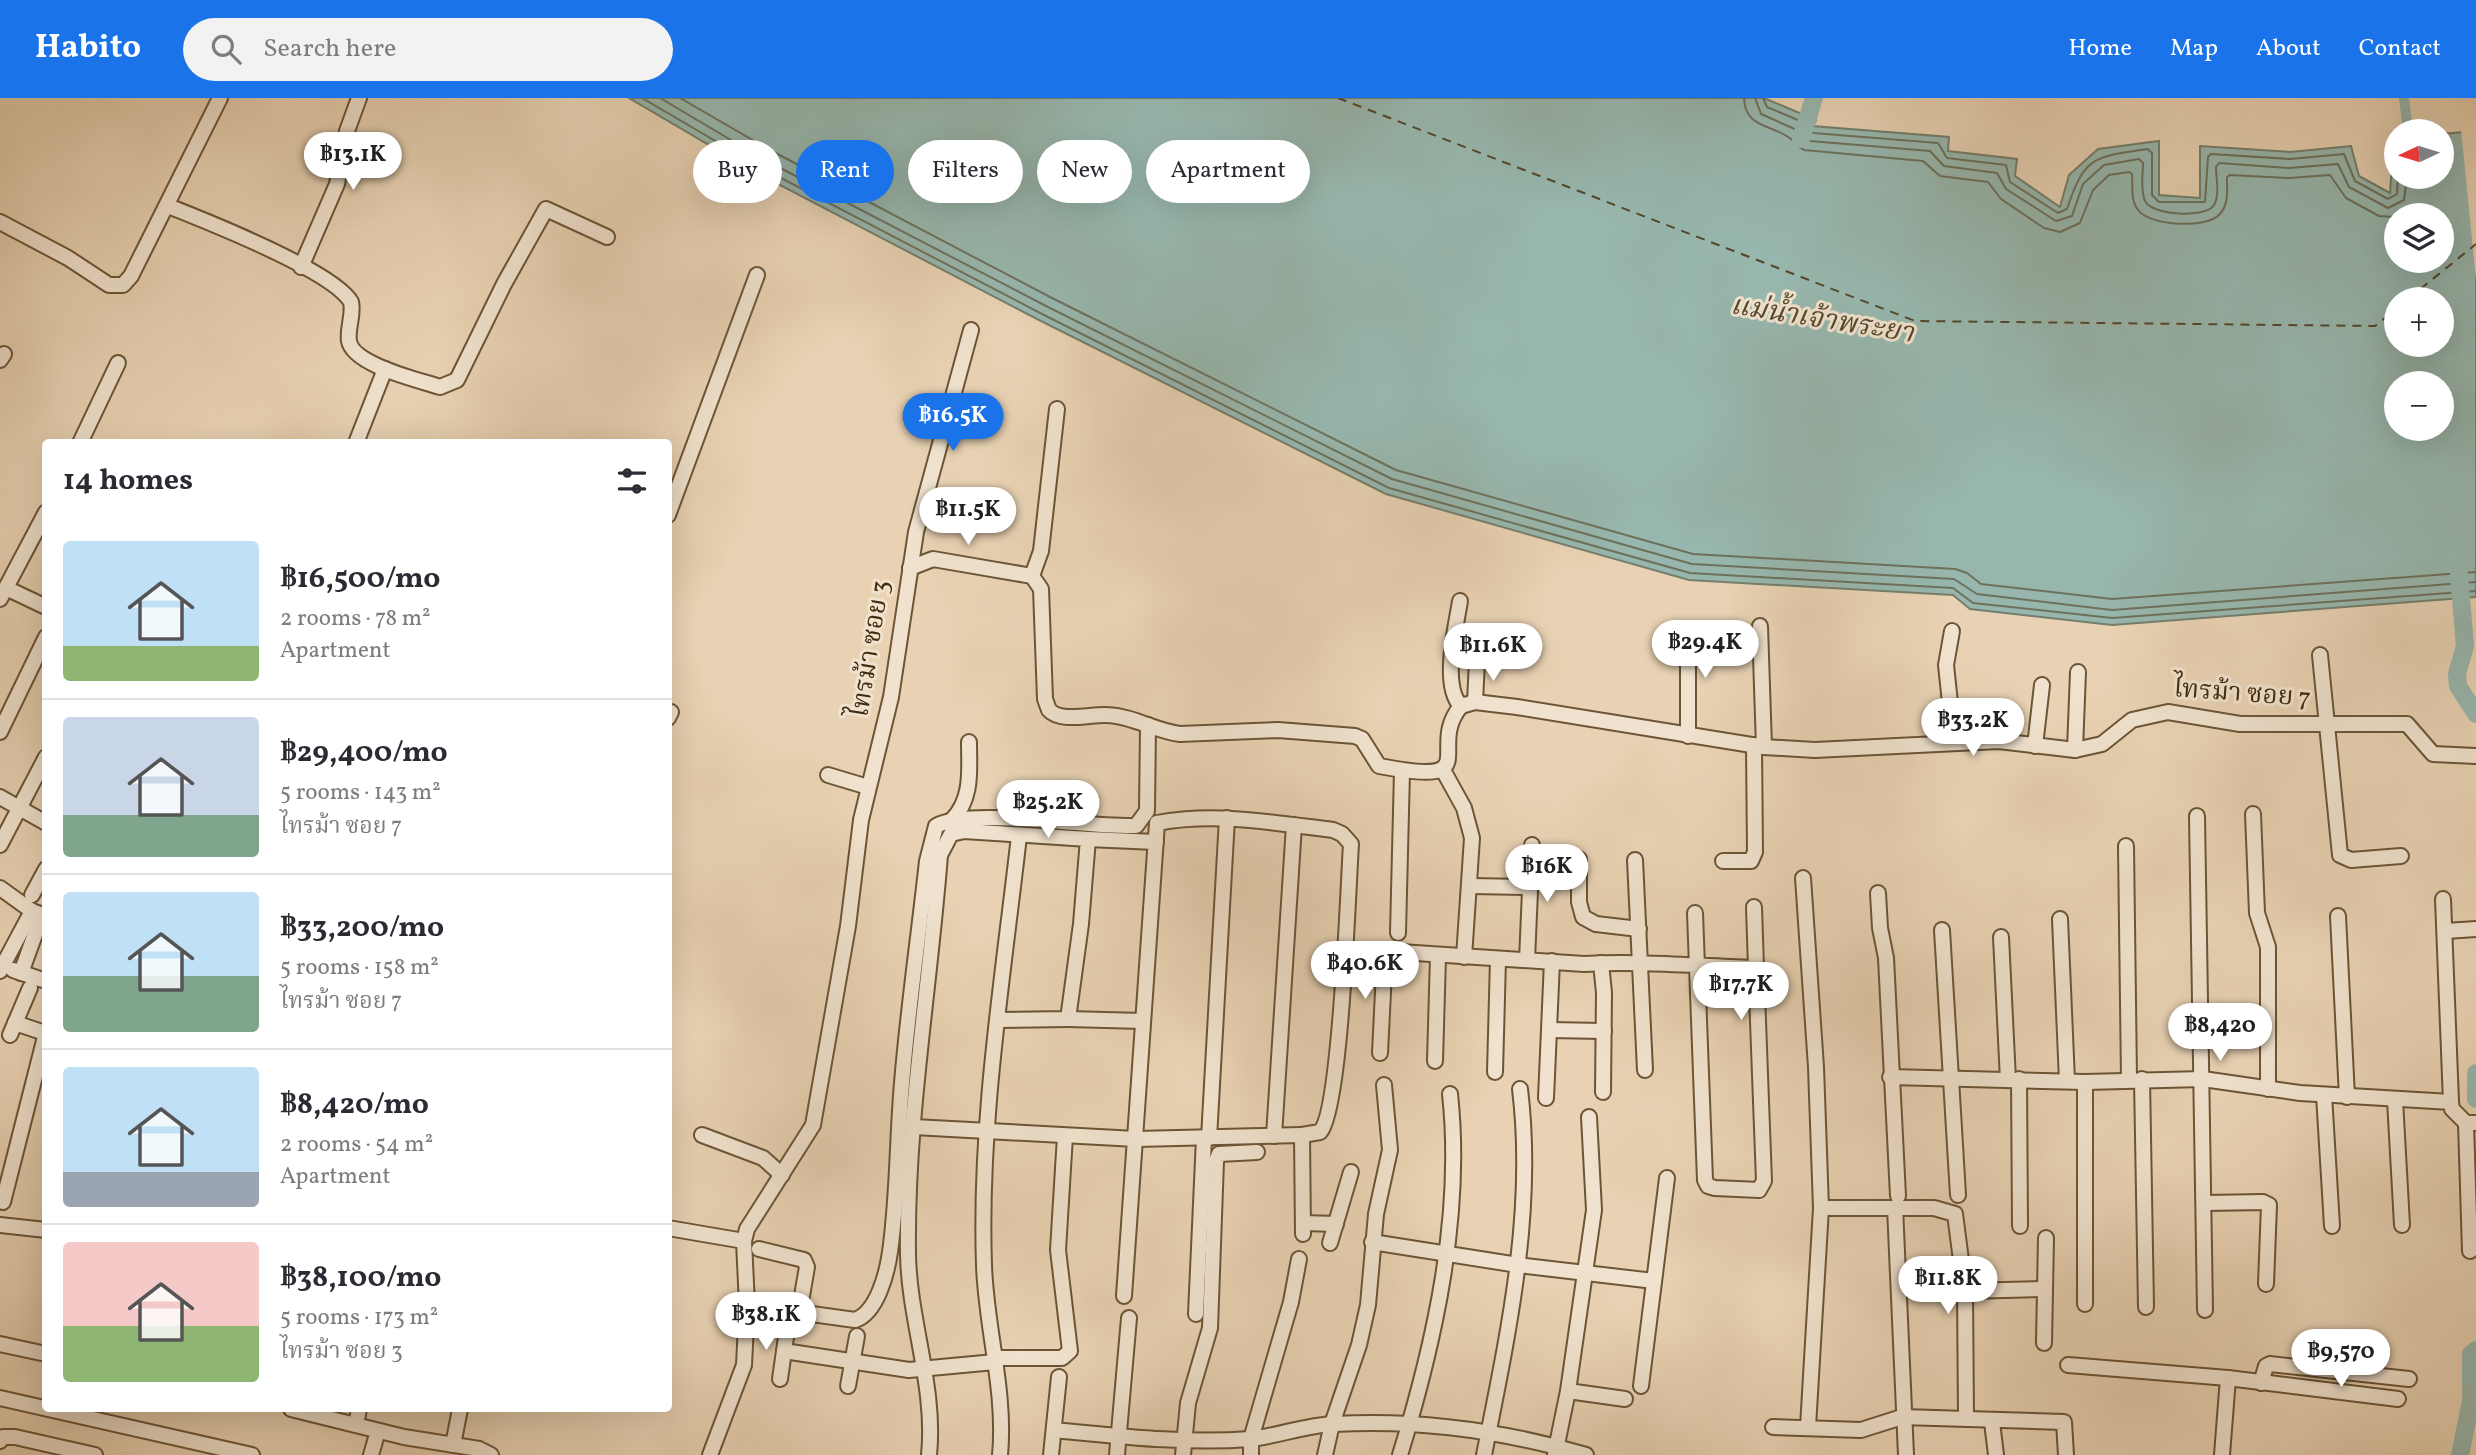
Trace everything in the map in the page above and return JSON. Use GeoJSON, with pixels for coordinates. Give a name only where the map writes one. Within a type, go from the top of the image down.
{"type":"FeatureCollection","features":[{"type":"Feature","properties":{"kind":"street"},"geometry":{"type":"LineString","coordinates":[[0,222],[68,258],[109,285],[119,287],[131,276],[168,206],[219,98]]}},
{"type":"Feature","properties":{"kind":"street"},"geometry":{"type":"LineString","coordinates":[[301,267],[337,184],[347,131],[359,98]]}},
{"type":"Feature","properties":{"kind":"street"},"geometry":{"type":"LineString","coordinates":[[168,206],[301,267],[347,296],[352,310],[350,345],[362,358],[385,369],[440,387],[457,380],[504,284],[545,209],[607,237]]}},
{"type":"Feature","properties":{"kind":"street"},"geometry":{"type":"LineString","coordinates":[[672,504],[757,275]]}},
{"type":"Feature","properties":{"kind":"street"},"geometry":{"type":"LineString","coordinates":[[910,568],[934,458],[971,330]]}},
{"type":"Feature","properties":{"kind":"street"},"geometry":{"type":"LineString","coordinates":[[82,439],[118,363]]}},
{"type":"Feature","properties":{"kind":"street"},"geometry":{"type":"LineString","coordinates":[[358,439],[385,369]]}},
{"type":"Feature","properties":{"kind":"street"},"geometry":{"type":"LineString","coordinates":[[1056,409],[1041,551],[1032,576],[1041,589],[1043,664],[1049,710],[1061,716],[1112,715],[1148,724],[1167,733],[1278,730],[1355,736],[1362,738],[1379,766],[1433,774],[1443,770],[1449,760],[1453,715],[1468,704],[1477,661]]}},
{"type":"Feature","properties":{"kind":"street"},"geometry":{"type":"LineString","coordinates":[[42,520],[3,593],[42,606]]}},
{"type":"Feature","properties":{"kind":"street","name":"ไทรม้า ซอย 3"},"geometry":{"type":"LineString","coordinates":[[710,1455],[744,1365],[747,1305],[744,1241],[757,1211],[811,1132],[821,1091],[868,788],[891,697],[910,568],[933,559],[1032,576]]}},
{"type":"Feature","properties":{"kind":"street"},"geometry":{"type":"LineString","coordinates":[[1460,601],[1451,679],[1453,698],[1468,704]]}},
{"type":"Feature","properties":{"kind":"street"},"geometry":{"type":"LineString","coordinates":[[1723,861],[1751,861],[1754,858],[1759,746],[1760,626]]}},
{"type":"Feature","properties":{"kind":"street"},"geometry":{"type":"LineString","coordinates":[[1952,631],[1946,665],[1954,741]]}},
{"type":"Feature","properties":{"kind":"street"},"geometry":{"type":"LineString","coordinates":[[1688,736],[1688,647],[1692,642],[1732,632]]}},
{"type":"Feature","properties":{"kind":"street"},"geometry":{"type":"LineString","coordinates":[[0,732],[42,645]]}},
{"type":"Feature","properties":{"kind":"street"},"geometry":{"type":"LineString","coordinates":[[2320,655],[2340,855],[2351,860],[2401,856]]}},
{"type":"Feature","properties":{"kind":"street"},"geometry":{"type":"LineString","coordinates":[[2075,750],[2078,672]]}},
{"type":"Feature","properties":{"kind":"street"},"geometry":{"type":"LineString","coordinates":[[2035,746],[2042,685]]}},
{"type":"Feature","properties":{"kind":"street","name":"ไทรม้า ซอย 7"},"geometry":{"type":"LineString","coordinates":[[1468,704],[1759,746],[1885,748],[1954,741],[1999,740],[2075,750],[2102,744],[2133,720],[2168,712],[2240,724],[2407,724],[2433,754],[2476,756]]}},
{"type":"Feature","properties":{"kind":"street"},"geometry":{"type":"LineString","coordinates":[[747,1305],[855,1320],[862,1318],[880,1288],[890,1254],[902,1081],[927,861],[936,826],[953,820],[987,818],[1136,826],[1147,811],[1148,724]]}},
{"type":"Feature","properties":{"kind":"street"},"geometry":{"type":"LineString","coordinates":[[953,820],[962,810],[967,798],[969,742]]}},
{"type":"Feature","properties":{"kind":"street"},"geometry":{"type":"LineString","coordinates":[[0,845],[42,765]]}},
{"type":"Feature","properties":{"kind":"street"},"geometry":{"type":"LineString","coordinates":[[1443,770],[1468,820],[1472,846],[1464,957]]}},
{"type":"Feature","properties":{"kind":"street"},"geometry":{"type":"LineString","coordinates":[[1398,933],[1402,771]]}},
{"type":"Feature","properties":{"kind":"street"},"geometry":{"type":"LineString","coordinates":[[828,775],[868,788]]}},
{"type":"Feature","properties":{"kind":"street"},"geometry":{"type":"LineString","coordinates":[[0,797],[42,821]]}},
{"type":"Feature","properties":{"kind":"street"},"geometry":{"type":"LineString","coordinates":[[2253,814],[2257,914],[2268,947],[2268,1089]]}},
{"type":"Feature","properties":{"kind":"street"},"geometry":{"type":"LineString","coordinates":[[2197,816],[2206,1203],[2205,1310]]}},
{"type":"Feature","properties":{"kind":"street"},"geometry":{"type":"LineString","coordinates":[[914,1127],[1136,1139],[1301,1135],[1324,1129],[1339,1045],[1351,844],[1342,834],[1333,830],[1227,818],[1183,818],[1157,823],[1136,1139],[1124,1296]]}},
{"type":"Feature","properties":{"kind":"street"},"geometry":{"type":"LineString","coordinates":[[1196,1314],[1227,818]]}},
{"type":"Feature","properties":{"kind":"street"},"geometry":{"type":"LineString","coordinates":[[1274,1136],[1294,825]]}},
{"type":"Feature","properties":{"kind":"street"},"geometry":{"type":"LineString","coordinates":[[929,1455],[924,1369],[908,1256],[914,1127],[940,855],[951,834],[964,831],[1156,842]]}},
{"type":"Feature","properties":{"kind":"street"},"geometry":{"type":"LineString","coordinates":[[1000,1455],[1003,1416],[984,1266],[987,1130],[1018,836]]}},
{"type":"Feature","properties":{"kind":"street"},"geometry":{"type":"LineString","coordinates":[[1068,1019],[1081,924],[1088,839]]}},
{"type":"Feature","properties":{"kind":"street"},"geometry":{"type":"LineString","coordinates":[[1527,960],[1532,845]]}},
{"type":"Feature","properties":{"kind":"street"},"geometry":{"type":"LineString","coordinates":[[2126,846],[2146,1307]]}},
{"type":"Feature","properties":{"kind":"street"},"geometry":{"type":"LineString","coordinates":[[1579,859],[1579,902],[1583,917],[1596,924],[1639,929]]}},
{"type":"Feature","properties":{"kind":"street"},"geometry":{"type":"LineString","coordinates":[[1635,860],[1645,1070]]}},
{"type":"Feature","properties":{"kind":"street"},"geometry":{"type":"LineString","coordinates":[[32,895],[42,876]]}},
{"type":"Feature","properties":{"kind":"street"},"geometry":{"type":"LineString","coordinates":[[1803,878],[1816,1068],[1821,1208],[1808,1427]]}},
{"type":"Feature","properties":{"kind":"street"},"geometry":{"type":"LineString","coordinates":[[1470,886],[1530,887]]}},
{"type":"Feature","properties":{"kind":"street"},"geometry":{"type":"LineString","coordinates":[[0,888],[38,918]]}},
{"type":"Feature","properties":{"kind":"street"},"geometry":{"type":"LineString","coordinates":[[1878,892],[1880,928],[1886,958],[1897,1202],[1902,1417],[1906,1455]]}},
{"type":"Feature","properties":{"kind":"street"},"geometry":{"type":"LineString","coordinates":[[2443,899],[2451,1102],[2452,1109],[2471,1123],[2470,1251]]}},
{"type":"Feature","properties":{"kind":"street"},"geometry":{"type":"LineString","coordinates":[[1695,913],[1705,1180],[1709,1186],[1715,1188],[1759,1190],[1765,1181],[1754,907]]}},
{"type":"Feature","properties":{"kind":"street"},"geometry":{"type":"LineString","coordinates":[[2338,916],[2347,1097]]}},
{"type":"Feature","properties":{"kind":"street"},"geometry":{"type":"LineString","coordinates":[[38,918],[1,969],[42,980]]}},
{"type":"Feature","properties":{"kind":"street"},"geometry":{"type":"LineString","coordinates":[[21,973],[38,918]]}},
{"type":"Feature","properties":{"kind":"street"},"geometry":{"type":"LineString","coordinates":[[2060,919],[2067,1081]]}},
{"type":"Feature","properties":{"kind":"street"},"geometry":{"type":"LineString","coordinates":[[2446,931],[2476,929]]}},
{"type":"Feature","properties":{"kind":"street"},"geometry":{"type":"LineString","coordinates":[[1942,930],[1958,1195]]}},
{"type":"Feature","properties":{"kind":"street"},"geometry":{"type":"LineString","coordinates":[[2001,937],[2013,1080],[2020,1226]]}},
{"type":"Feature","properties":{"kind":"street"},"geometry":{"type":"LineString","coordinates":[[1380,1053],[1385,951],[1498,959],[1756,968]]}},
{"type":"Feature","properties":{"kind":"street"},"geometry":{"type":"LineString","coordinates":[[1435,1061],[1438,956]]}},
{"type":"Feature","properties":{"kind":"street"},"geometry":{"type":"LineString","coordinates":[[1495,1072],[1498,959]]}},
{"type":"Feature","properties":{"kind":"street"},"geometry":{"type":"LineString","coordinates":[[1546,1098],[1552,961]]}},
{"type":"Feature","properties":{"kind":"street"},"geometry":{"type":"LineString","coordinates":[[1601,963],[1603,1092]]}},
{"type":"Feature","properties":{"kind":"street"},"geometry":{"type":"LineString","coordinates":[[30,988],[12,1029],[42,1033]]}},
{"type":"Feature","properties":{"kind":"street"},"geometry":{"type":"LineString","coordinates":[[998,1020],[1143,1021]]}},
{"type":"Feature","properties":{"kind":"street"},"geometry":{"type":"LineString","coordinates":[[1549,1030],[1604,1031]]}},
{"type":"Feature","properties":{"kind":"street"},"geometry":{"type":"LineString","coordinates":[[1890,1077],[1950,1076],[2085,1082],[2203,1079],[2325,1095],[2395,1101],[2451,1102]]}},
{"type":"Feature","properties":{"kind":"street"},"geometry":{"type":"LineString","coordinates":[[3,1202],[40,1077]]}},
{"type":"Feature","properties":{"kind":"street"},"geometry":{"type":"LineString","coordinates":[[2085,1082],[2085,1304]]}},
{"type":"Feature","properties":{"kind":"street"},"geometry":{"type":"LineString","coordinates":[[1325,1455],[1332,1423],[1359,1345],[1368,1305],[1372,1242],[1390,1150],[1384,1085]]}},
{"type":"Feature","properties":{"kind":"street"},"geometry":{"type":"LineString","coordinates":[[1484,1455],[1518,1265],[1526,1181],[1520,1089]]}},
{"type":"Feature","properties":{"kind":"street"},"geometry":{"type":"LineString","coordinates":[[1400,1455],[1434,1324],[1444,1252],[1454,1172],[1450,1094]]}},
{"type":"Feature","properties":{"kind":"street"},"geometry":{"type":"LineString","coordinates":[[2325,1095],[2332,1226]]}},
{"type":"Feature","properties":{"kind":"street"},"geometry":{"type":"LineString","coordinates":[[2395,1101],[2402,1225]]}},
{"type":"Feature","properties":{"kind":"street"},"geometry":{"type":"LineString","coordinates":[[1555,1451],[1568,1391],[1594,1210],[1589,1117]]}},
{"type":"Feature","properties":{"kind":"street"},"geometry":{"type":"LineString","coordinates":[[702,1135],[763,1158],[782,1175]]}},
{"type":"Feature","properties":{"kind":"street"},"geometry":{"type":"LineString","coordinates":[[1301,1135],[1303,1228],[1336,1224]]}},
{"type":"Feature","properties":{"kind":"street"},"geometry":{"type":"LineString","coordinates":[[784,1351],[909,1370],[995,1360],[1062,1358],[1070,1351],[1058,1251],[1065,1136]]}},
{"type":"Feature","properties":{"kind":"street"},"geometry":{"type":"LineString","coordinates":[[1184,1455],[1188,1403],[1210,1328],[1216,1161],[1219,1154],[1225,1152],[1257,1152]]}},
{"type":"Feature","properties":{"kind":"street"},"geometry":{"type":"LineString","coordinates":[[1330,1243],[1350,1172]]}},
{"type":"Feature","properties":{"kind":"street"},"geometry":{"type":"LineString","coordinates":[[1641,1386],[1667,1178]]}},
{"type":"Feature","properties":{"kind":"street"},"geometry":{"type":"LineString","coordinates":[[1821,1208],[1897,1202],[1955,1214],[1965,1291],[1966,1417]]}},
{"type":"Feature","properties":{"kind":"street"},"geometry":{"type":"LineString","coordinates":[[2206,1203],[2267,1203],[2270,1215],[2266,1284]]}},
{"type":"Feature","properties":{"kind":"street"},"geometry":{"type":"LineString","coordinates":[[0,1225],[42,1230]]}},
{"type":"Feature","properties":{"kind":"street"},"geometry":{"type":"LineString","coordinates":[[672,1229],[744,1241]]}},
{"type":"Feature","properties":{"kind":"street"},"geometry":{"type":"LineString","coordinates":[[2044,1343],[2046,1238]]}},
{"type":"Feature","properties":{"kind":"street"},"geometry":{"type":"LineString","coordinates":[[1372,1242],[1518,1265],[1654,1281]]}},
{"type":"Feature","properties":{"kind":"street"},"geometry":{"type":"LineString","coordinates":[[759,1249],[804,1260],[807,1267],[799,1313]]}},
{"type":"Feature","properties":{"kind":"street"},"geometry":{"type":"LineString","coordinates":[[1251,1455],[1251,1439],[1291,1302],[1299,1259]]}},
{"type":"Feature","properties":{"kind":"street"},"geometry":{"type":"LineString","coordinates":[[1965,1291],[2045,1289]]}},
{"type":"Feature","properties":{"kind":"street"},"geometry":{"type":"LineString","coordinates":[[1117,1455],[1129,1318]]}},
{"type":"Feature","properties":{"kind":"street"},"geometry":{"type":"LineString","coordinates":[[780,1379],[787,1330]]}},
{"type":"Feature","properties":{"kind":"street"},"geometry":{"type":"LineString","coordinates":[[848,1386],[857,1336]]}},
{"type":"Feature","properties":{"kind":"street"},"geometry":{"type":"LineString","coordinates":[[0,1344],[42,1353]]}},
{"type":"Feature","properties":{"kind":"street"},"geometry":{"type":"LineString","coordinates":[[2068,1364],[2228,1378],[2398,1399]]}},
{"type":"Feature","properties":{"kind":"street"},"geometry":{"type":"LineString","coordinates":[[2261,1383],[2266,1366],[2270,1364],[2409,1379]]}},
{"type":"Feature","properties":{"kind":"street"},"geometry":{"type":"LineString","coordinates":[[1051,1455],[1059,1377]]}},
{"type":"Feature","properties":{"kind":"street"},"geometry":{"type":"LineString","coordinates":[[2222,1455],[2228,1378]]}},
{"type":"Feature","properties":{"kind":"street"},"geometry":{"type":"LineString","coordinates":[[1568,1391],[1625,1399]]}},
{"type":"Feature","properties":{"kind":"street"},"geometry":{"type":"LineString","coordinates":[[0,1398],[42,1408]]}},
{"type":"Feature","properties":{"kind":"street"},"geometry":{"type":"LineString","coordinates":[[62,1412],[252,1455]]}},
{"type":"Feature","properties":{"kind":"street"},"geometry":{"type":"LineString","coordinates":[[303,1412],[491,1455]]}},
{"type":"Feature","properties":{"kind":"street"},"geometry":{"type":"LineString","coordinates":[[356,1425],[358,1412]]}},
{"type":"Feature","properties":{"kind":"street"},"geometry":{"type":"LineString","coordinates":[[453,1445],[459,1412]]}},
{"type":"Feature","properties":{"kind":"street"},"geometry":{"type":"LineString","coordinates":[[1773,1427],[1861,1430],[1902,1417],[1966,1417],[1992,1422],[2064,1422],[2066,1455]]}},
{"type":"Feature","properties":{"kind":"street"},"geometry":{"type":"LineString","coordinates":[[1992,1422],[1996,1455]]}},
{"type":"Feature","properties":{"kind":"street"},"geometry":{"type":"LineString","coordinates":[[1054,1430],[1119,1436],[1251,1439],[1332,1423],[1410,1423],[1489,1432],[1555,1451],[1586,1455]]}},
{"type":"Feature","properties":{"kind":"street"},"geometry":{"type":"LineString","coordinates":[[371,1455],[380,1431]]}},
{"type":"Feature","properties":{"kind":"street"},"geometry":{"type":"LineString","coordinates":[[0,1441],[3,1437],[15,1437],[58,1451],[95,1455]]}},
{"type":"Feature","properties":{"kind":"water","name":"แม่น้ำเจ้าพระยา"},"geometry":{"type":"Polygon","coordinates":[[[629,98],[1764,98],[1816,120],[1813,126],[1949,137],[1948,151],[2017,159],[2015,176],[2060,207],[2069,175],[2098,149],[2159,141],[2159,195],[2200,198],[2200,146],[2290,152],[2351,146],[2359,176],[2390,193],[2390,189],[2454,189],[2454,133],[2476,131],[2476,597],[2112,625],[1970,609],[1953,595],[1689,580],[1386,494],[1039,320],[814,203],[894,203],[894,140],[796,140],[796,193],[782,186],[782,140],[701,140],[629,98]]]}},
{"type":"Feature","properties":{"kind":"pier"},"geometry":{"type":"Polygon","coordinates":[[[2476,127],[2476,280],[2461,129],[2476,127]]]}},
{"type":"Feature","properties":{"kind":"waterway"},"geometry":{"type":"LineString","coordinates":[[1801,139],[1814,98]]}},
{"type":"Feature","properties":{"kind":"waterway"},"geometry":{"type":"LineString","coordinates":[[2404,98],[2407,119]]}},
{"type":"Feature","properties":{"kind":"waterway"},"geometry":{"type":"LineString","coordinates":[[2459,575],[2465,646],[2457,674],[2458,686],[2476,714]]}},
{"type":"Feature","properties":{"kind":"waterway"},"geometry":{"type":"LineString","coordinates":[[2476,1073],[2476,1099]]}},
{"type":"Feature","properties":{"kind":"waterway"},"geometry":{"type":"LineString","coordinates":[[2460,1455],[2471,1401],[2471,1354],[2476,1350]]}},
{"type":"Feature","properties":{"kind":"ferry route"},"geometry":{"type":"LineString","coordinates":[[1338,98],[1915,321],[2375,326],[2384,319]]}},
{"type":"Feature","properties":{"kind":"ferry route"},"geometry":{"type":"LineString","coordinates":[[2423,287],[2476,244]]}}]}
